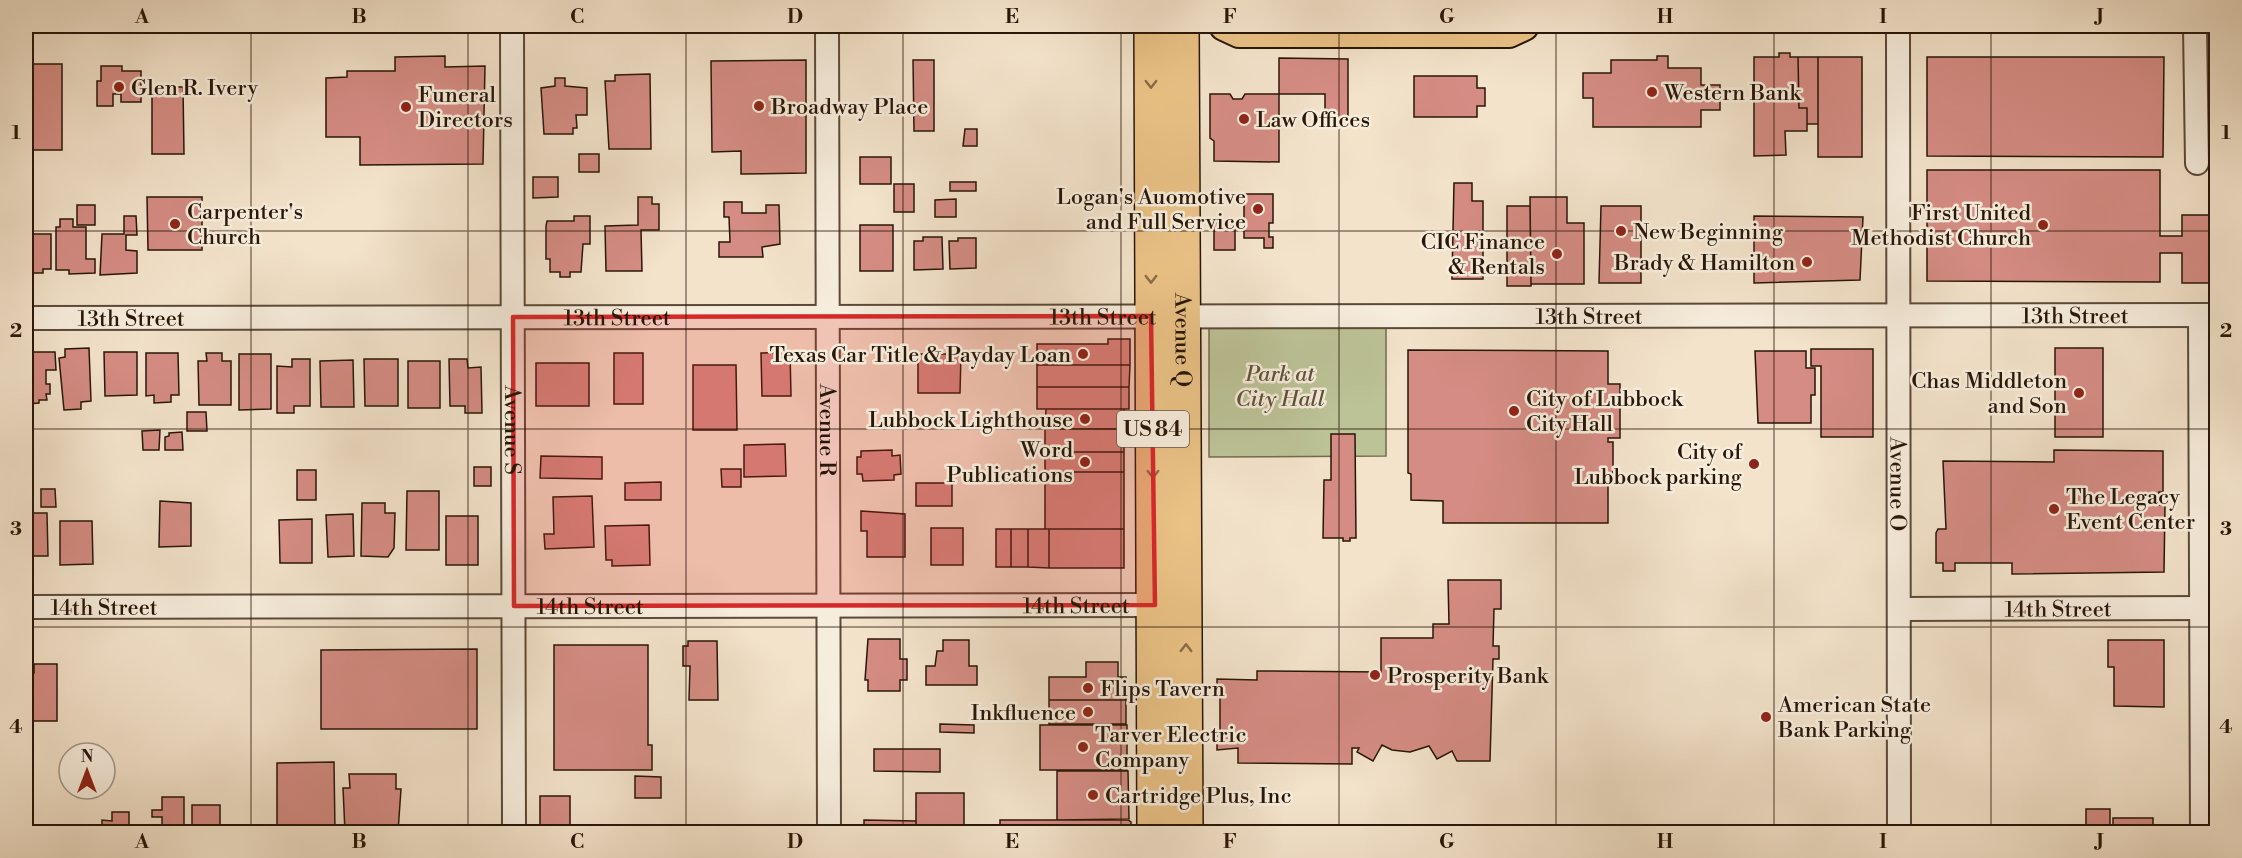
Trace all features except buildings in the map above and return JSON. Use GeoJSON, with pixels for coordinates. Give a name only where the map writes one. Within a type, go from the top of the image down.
{"type":"FeatureCollection","features":[{"type":"Feature","properties":{"kind":"highway","name":"Avenue Q"},"geometry":{"type":"LineString","coordinates":[[1151,26],[1167,315],[1186,832]]}},
{"type":"Feature","properties":{"kind":"highway","name":"Avenue Q"},"geometry":{"type":"LineString","coordinates":[[1154,832],[1155,605],[1182,26]]}},
{"type":"Feature","properties":{"kind":"main road"},"geometry":{"type":"LineString","coordinates":[[1224,26],[1239,33],[1509,33],[1524,26]]}},
{"type":"Feature","properties":{"kind":"street","name":"Avenue S"},"geometry":{"type":"LineString","coordinates":[[512,26],[514,832]]}},
{"type":"Feature","properties":{"kind":"street","name":"Avenue R"},"geometry":{"type":"LineString","coordinates":[[827,26],[829,832]]}},
{"type":"Feature","properties":{"kind":"street","name":"Avenue O"},"geometry":{"type":"LineString","coordinates":[[1898,26],[1899,832]]}},
{"type":"Feature","properties":{"kind":"street"},"geometry":{"type":"LineString","coordinates":[[2195,26],[2197,163]]}},
{"type":"Feature","properties":{"kind":"street","name":"13th Street"},"geometry":{"type":"LineString","coordinates":[[26,318],[2208,315]]}},
{"type":"Feature","properties":{"kind":"street"},"geometry":{"type":"LineString","coordinates":[[2202,832],[2209,608],[2208,315]]}},
{"type":"Feature","properties":{"kind":"street","name":"14th Street"},"geometry":{"type":"LineString","coordinates":[[26,607],[1155,605]]}},
{"type":"Feature","properties":{"kind":"street","name":"14th Street"},"geometry":{"type":"LineString","coordinates":[[1899,609],[2209,608]]}},
{"type":"Feature","properties":{"kind":"highlighted area"},"geometry":{"type":"Polygon","coordinates":[[[1151,316],[1155,605],[514,606],[513,317],[1151,316]]]}},
{"type":"Feature","properties":{"kind":"green space","name":"Park at City Hall"},"geometry":{"type":"Polygon","coordinates":[[[1209,315],[1386,316],[1386,456],[1209,457],[1209,315]]]}},
{"type":"Feature","properties":{"kind":"place","name":"Glen R. Ivery"},"geometry":{"type":"Point","coordinates":[119,87]}},
{"type":"Feature","properties":{"kind":"place","name":"Western Bank"},"geometry":{"type":"Point","coordinates":[1652,92]}},
{"type":"Feature","properties":{"kind":"place","name":"Broadway Place"},"geometry":{"type":"Point","coordinates":[759,106]}},
{"type":"Feature","properties":{"kind":"place","name":"Funeral Directors"},"geometry":{"type":"Point","coordinates":[406,107]}},
{"type":"Feature","properties":{"kind":"place","name":"Law Offices"},"geometry":{"type":"Point","coordinates":[1244,119]}},
{"type":"Feature","properties":{"kind":"place","name":"Logan's Auomotive and Full Service"},"geometry":{"type":"Point","coordinates":[1258,209]}},
{"type":"Feature","properties":{"kind":"place","name":"Carpenter's Church"},"geometry":{"type":"Point","coordinates":[175,224]}},
{"type":"Feature","properties":{"kind":"place","name":"First United Methodist Church"},"geometry":{"type":"Point","coordinates":[2043,225]}},
{"type":"Feature","properties":{"kind":"place","name":"New Beginning"},"geometry":{"type":"Point","coordinates":[1621,231]}},
{"type":"Feature","properties":{"kind":"place","name":"CIC Finance & Rentals"},"geometry":{"type":"Point","coordinates":[1557,254]}},
{"type":"Feature","properties":{"kind":"place","name":"Brady & Hamilton"},"geometry":{"type":"Point","coordinates":[1807,262]}},
{"type":"Feature","properties":{"kind":"place","name":"Texas Car Title & Payday Loan"},"geometry":{"type":"Point","coordinates":[1083,354]}},
{"type":"Feature","properties":{"kind":"place","name":"Chas Middleton and Son"},"geometry":{"type":"Point","coordinates":[2079,393]}},
{"type":"Feature","properties":{"kind":"place","name":"City of Lubbock City Hall"},"geometry":{"type":"Point","coordinates":[1514,411]}},
{"type":"Feature","properties":{"kind":"place","name":"Lubbock Lighthouse"},"geometry":{"type":"Point","coordinates":[1085,419]}},
{"type":"Feature","properties":{"kind":"place","name":"Word Publications"},"geometry":{"type":"Point","coordinates":[1085,462]}},
{"type":"Feature","properties":{"kind":"place","name":"City of Lubbock parking"},"geometry":{"type":"Point","coordinates":[1754,464]}},
{"type":"Feature","properties":{"kind":"place","name":"The Legacy Event Center"},"geometry":{"type":"Point","coordinates":[2054,509]}},
{"type":"Feature","properties":{"kind":"place","name":"Prosperity Bank"},"geometry":{"type":"Point","coordinates":[1375,675]}},
{"type":"Feature","properties":{"kind":"place","name":"Flips Tavern"},"geometry":{"type":"Point","coordinates":[1088,688]}},
{"type":"Feature","properties":{"kind":"place","name":"Inkfluence"},"geometry":{"type":"Point","coordinates":[1088,712]}},
{"type":"Feature","properties":{"kind":"place","name":"American State Bank Parking"},"geometry":{"type":"Point","coordinates":[1766,717]}},
{"type":"Feature","properties":{"kind":"place","name":"Tarver Electric Company"},"geometry":{"type":"Point","coordinates":[1083,747]}},
{"type":"Feature","properties":{"kind":"place","name":"Cartridge Plus, Inc"},"geometry":{"type":"Point","coordinates":[1093,795]}}]}
